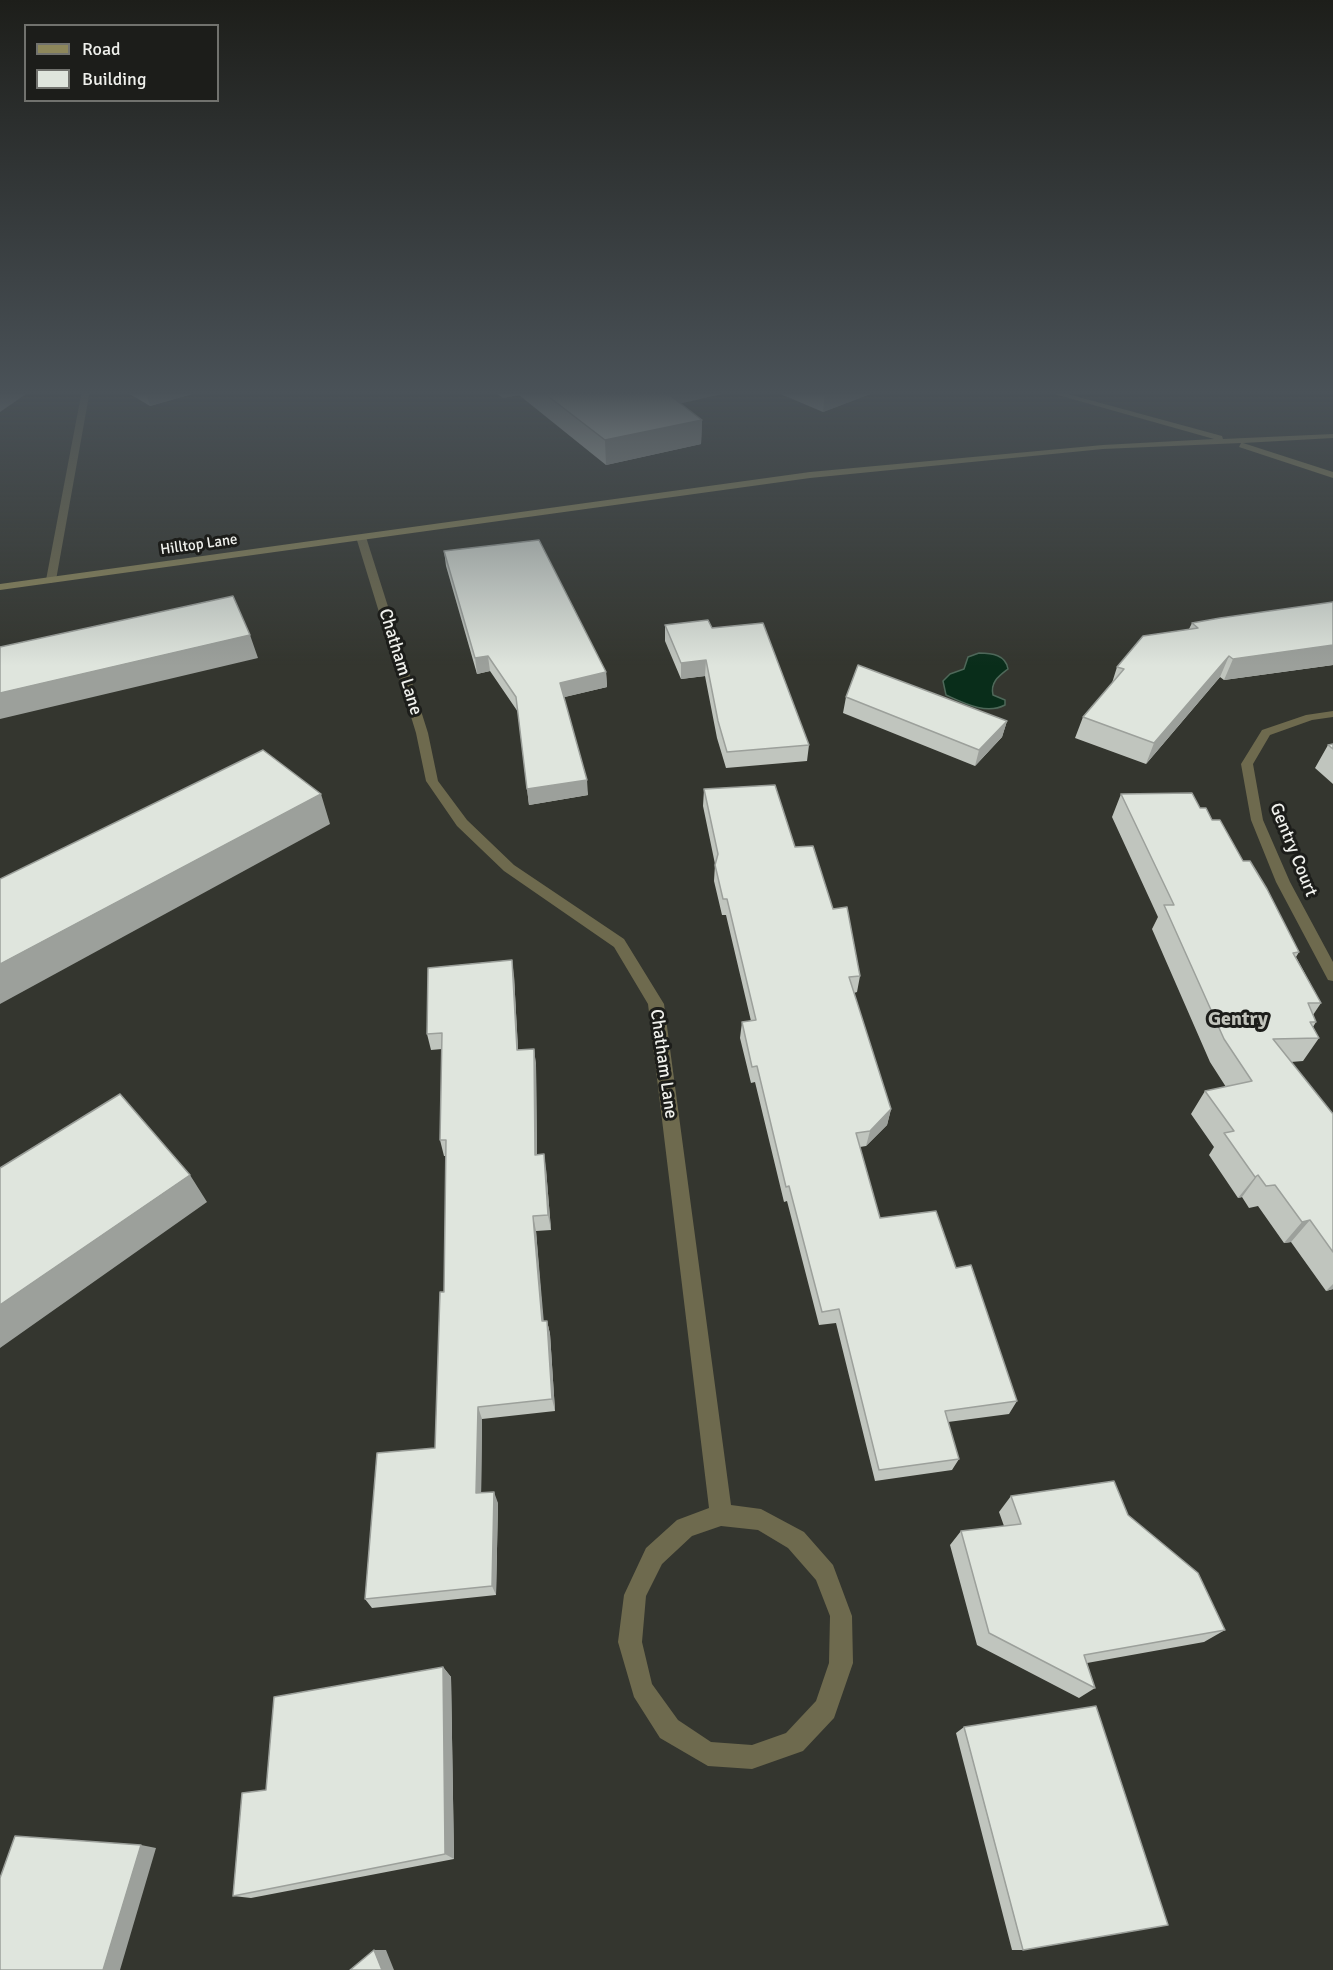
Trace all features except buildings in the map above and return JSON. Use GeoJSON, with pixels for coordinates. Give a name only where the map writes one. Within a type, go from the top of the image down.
{"type":"FeatureCollection","features":[{"type":"Feature","properties":{"kind":"street"},"geometry":{"type":"LineString","coordinates":[[51,580],[69,482]]}},
{"type":"Feature","properties":{"kind":"street","name":"Hilltop Lane"},"geometry":{"type":"LineString","coordinates":[[0,587],[755,482]]}},
{"type":"Feature","properties":{"kind":"street","name":"Chatham Lane"},"geometry":{"type":"LineString","coordinates":[[361,537],[422,733],[432,781],[462,823],[509,867],[619,943],[656,1004],[721,1515]]}},
{"type":"Feature","properties":{"kind":"street","name":"Gentry Court"},"geometry":{"type":"LineString","coordinates":[[1333,714],[1310,717],[1266,733],[1247,764],[1257,820],[1283,882],[1333,976]]}},
{"type":"Feature","properties":{"kind":"street"},"geometry":{"type":"LineString","coordinates":[[721,1515],[761,1520],[796,1539],[825,1573],[841,1616],[841,1663],[825,1709],[794,1742],[752,1757],[708,1754],[669,1729],[642,1689],[630,1642],[635,1595],[654,1556],[685,1528],[721,1515]]}},
{"type":"Feature","properties":{"kind":"shaded area"},"geometry":{"type":"Polygon","coordinates":[[[979,653],[998,656],[1007,664],[1008,669],[996,680],[992,690],[993,695],[1005,700],[1005,705],[998,708],[983,708],[946,695],[943,681],[950,674],[964,669],[968,657],[979,653]]]}},
{"type":"Feature","properties":{"kind":"district","name":"Gentry"},"geometry":{"type":"Point","coordinates":[1238,1020]}}]}
